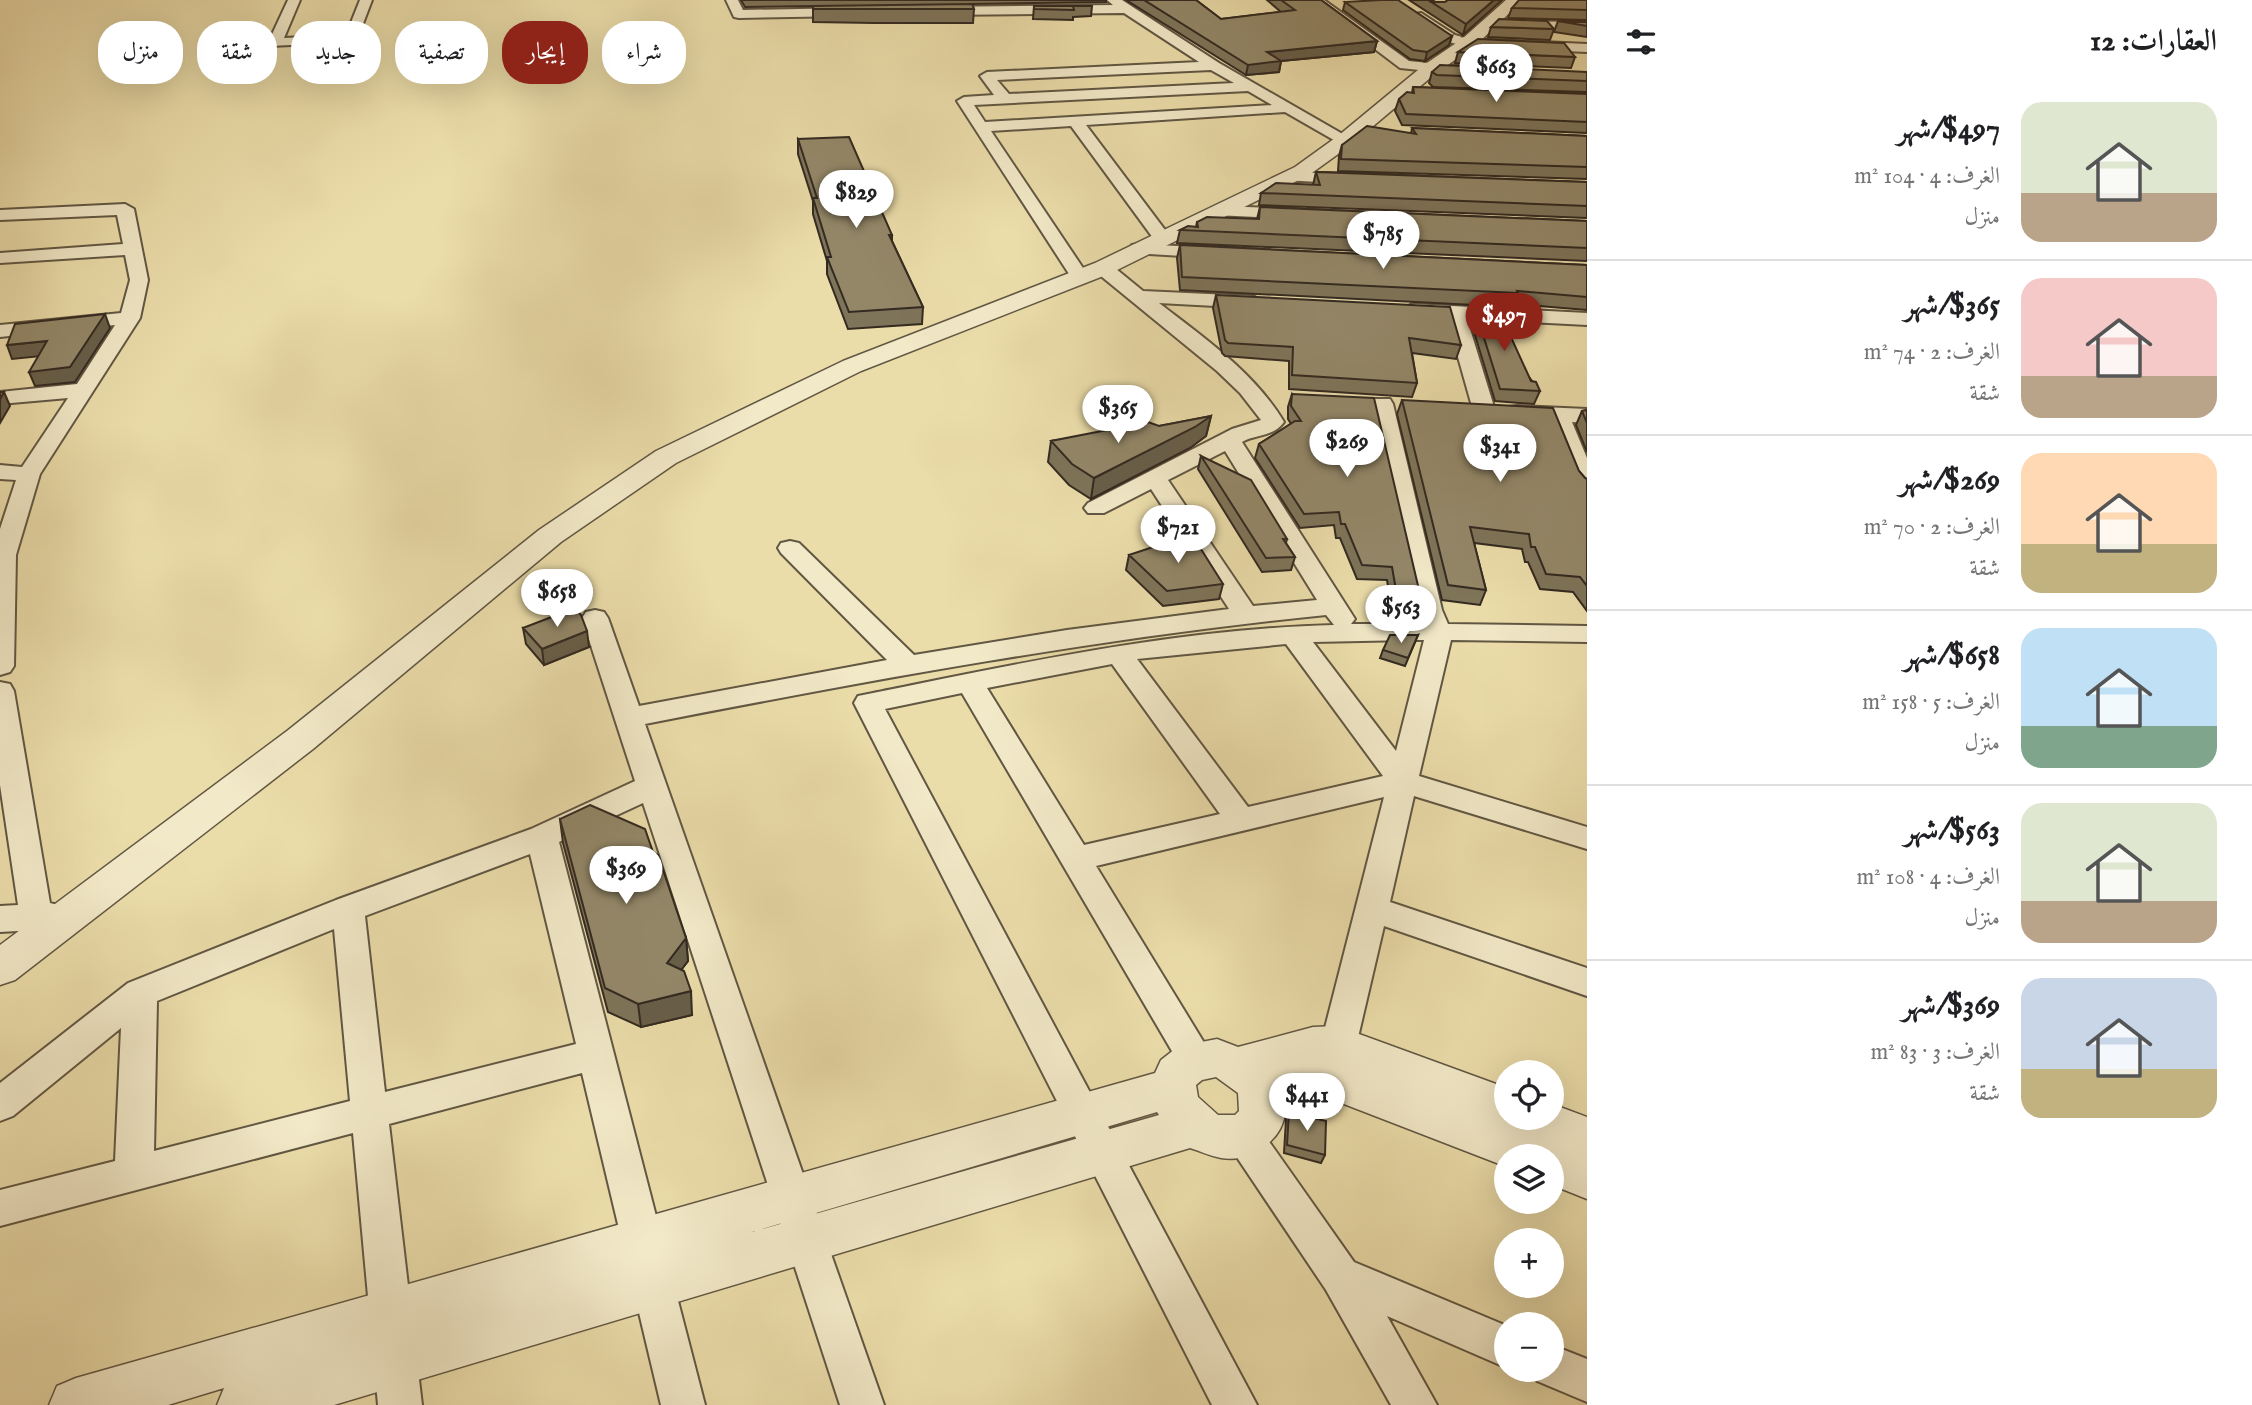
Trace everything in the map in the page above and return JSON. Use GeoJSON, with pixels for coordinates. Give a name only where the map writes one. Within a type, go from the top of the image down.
{"type":"FeatureCollection","features":[{"type":"Feature","properties":{"kind":"street"},"geometry":{"type":"LineString","coordinates":[[294,0],[275,43],[351,39],[366,0]]}},
{"type":"Feature","properties":{"kind":"street"},"geometry":{"type":"LineString","coordinates":[[732,0],[739,13],[860,12]]}},
{"type":"Feature","properties":{"kind":"street"},"geometry":{"type":"LineString","coordinates":[[923,0],[928,11],[1119,4],[1249,87],[1362,134]]}},
{"type":"Feature","properties":{"kind":"street"},"geometry":{"type":"LineString","coordinates":[[1469,57],[1511,0]]}},
{"type":"Feature","properties":{"kind":"street"},"geometry":{"type":"LineString","coordinates":[[1319,2],[1346,3]]}},
{"type":"Feature","properties":{"kind":"street"},"geometry":{"type":"LineString","coordinates":[[1319,2],[1405,65],[1421,85]]}},
{"type":"Feature","properties":{"kind":"street"},"geometry":{"type":"LineString","coordinates":[[1413,12],[1450,38],[1469,57]]}},
{"type":"Feature","properties":{"kind":"street"},"geometry":{"type":"LineString","coordinates":[[1491,24],[1587,26]]}},
{"type":"Feature","properties":{"kind":"street"},"geometry":{"type":"LineString","coordinates":[[0,968],[300,740],[550,536],[666,457],[852,366],[1091,273],[1221,211],[1289,177],[1362,134],[1421,85],[1469,57],[1587,47]]}},
{"type":"Feature","properties":{"kind":"street"},"geometry":{"type":"LineString","coordinates":[[1005,99],[987,76],[1214,66]]}},
{"type":"Feature","properties":{"kind":"street"},"geometry":{"type":"LineString","coordinates":[[1096,508],[1240,434],[1270,426],[1273,422],[1271,413],[1236,377],[1137,296],[1091,273],[964,101],[1249,87]]}},
{"type":"Feature","properties":{"kind":"street"},"geometry":{"type":"LineString","coordinates":[[981,127],[1280,108]]}},
{"type":"Feature","properties":{"kind":"street"},"geometry":{"type":"LineString","coordinates":[[1075,121],[1150,244]]}},
{"type":"Feature","properties":{"kind":"street"},"geometry":{"type":"LineString","coordinates":[[1289,177],[1370,180]]}},
{"type":"Feature","properties":{"kind":"street"},"geometry":{"type":"LineString","coordinates":[[0,215],[125,209],[139,280],[130,318],[29,474],[4,555],[0,666]]}},
{"type":"Feature","properties":{"kind":"street"},"geometry":{"type":"LineString","coordinates":[[1221,211],[1317,215]]}},
{"type":"Feature","properties":{"kind":"street"},"geometry":{"type":"LineString","coordinates":[[1150,244],[1234,254]]}},
{"type":"Feature","properties":{"kind":"street"},"geometry":{"type":"LineString","coordinates":[[0,258],[132,249]]}},
{"type":"Feature","properties":{"kind":"street"},"geometry":{"type":"LineString","coordinates":[[1137,296],[1275,303]]}},
{"type":"Feature","properties":{"kind":"street"},"geometry":{"type":"LineString","coordinates":[[1386,309],[1587,319]]}},
{"type":"Feature","properties":{"kind":"street"},"geometry":{"type":"LineString","coordinates":[[1455,312],[1484,410]]}},
{"type":"Feature","properties":{"kind":"street"},"geometry":{"type":"LineString","coordinates":[[0,331],[130,318]]}},
{"type":"Feature","properties":{"kind":"street"},"geometry":{"type":"LineString","coordinates":[[0,398],[83,390]]}},
{"type":"Feature","properties":{"kind":"street"},"geometry":{"type":"LineString","coordinates":[[1255,396],[1281,398]]}},
{"type":"Feature","properties":{"kind":"street"},"geometry":{"type":"LineString","coordinates":[[1357,402],[1408,405]]}},
{"type":"Feature","properties":{"kind":"street"},"geometry":{"type":"LineString","coordinates":[[76,1405],[390,1314],[647,1263],[1218,1096],[1305,1083],[1334,1062],[1439,632],[1429,610],[1382,404]]}},
{"type":"Feature","properties":{"kind":"street"},"geometry":{"type":"LineString","coordinates":[[1458,409],[1587,416]]}},
{"type":"Feature","properties":{"kind":"street"},"geometry":{"type":"LineString","coordinates":[[1558,415],[1587,485]]}},
{"type":"Feature","properties":{"kind":"street"},"geometry":{"type":"LineString","coordinates":[[1230,441],[1349,634]]}},
{"type":"Feature","properties":{"kind":"street"},"geometry":{"type":"LineString","coordinates":[[0,472],[29,474]]}},
{"type":"Feature","properties":{"kind":"street"},"geometry":{"type":"LineString","coordinates":[[1156,479],[1245,614]]}},
{"type":"Feature","properties":{"kind":"street"},"geometry":{"type":"LineString","coordinates":[[790,548],[908,665]]}},
{"type":"Feature","properties":{"kind":"street"},"geometry":{"type":"LineString","coordinates":[[627,718],[908,665],[1207,617],[1334,606]]}},
{"type":"Feature","properties":{"kind":"street"},"geometry":{"type":"LineString","coordinates":[[595,618],[862,1405]]}},
{"type":"Feature","properties":{"kind":"street"},"geometry":{"type":"LineString","coordinates":[[1236,1405],[868,703],[1119,654],[1232,639],[1439,632],[1587,634]]}},
{"type":"Feature","properties":{"kind":"street"},"geometry":{"type":"LineString","coordinates":[[1294,636],[1403,782]]}},
{"type":"Feature","properties":{"kind":"street"},"geometry":{"type":"LineString","coordinates":[[1119,654],[1241,820]]}},
{"type":"Feature","properties":{"kind":"street"},"geometry":{"type":"LineString","coordinates":[[970,683],[1218,1096],[1340,1276],[1415,1405]]}},
{"type":"Feature","properties":{"kind":"street"},"geometry":{"type":"LineString","coordinates":[[0,691],[8,796],[36,917]]}},
{"type":"Feature","properties":{"kind":"street"},"geometry":{"type":"LineString","coordinates":[[1076,859],[1403,782],[1587,838]]}},
{"type":"Feature","properties":{"kind":"street"},"geometry":{"type":"LineString","coordinates":[[0,1105],[140,993],[348,909],[542,837],[650,786]]}},
{"type":"Feature","properties":{"kind":"street"},"geometry":{"type":"LineString","coordinates":[[542,837],[682,1405]]}},
{"type":"Feature","properties":{"kind":"street"},"geometry":{"type":"LineString","coordinates":[[1370,908],[1587,982]]}},
{"type":"Feature","properties":{"kind":"street"},"geometry":{"type":"LineString","coordinates":[[348,909],[397,1384]]}},
{"type":"Feature","properties":{"kind":"street"},"geometry":{"type":"LineString","coordinates":[[0,919],[71,914]]}},
{"type":"Feature","properties":{"kind":"street"},"geometry":{"type":"LineString","coordinates":[[134,1173],[140,993]]}},
{"type":"Feature","properties":{"kind":"street"},"geometry":{"type":"LineString","coordinates":[[0,1208],[596,1055]]}},
{"type":"Feature","properties":{"kind":"street"},"geometry":{"type":"LineString","coordinates":[[1334,1062],[1494,1105]]}},
{"type":"Feature","properties":{"kind":"street"},"geometry":{"type":"LineString","coordinates":[[1334,1062],[1508,1144]]}},
{"type":"Feature","properties":{"kind":"street"},"geometry":{"type":"LineString","coordinates":[[1564,1129],[1587,1138]]}},
{"type":"Feature","properties":{"kind":"street"},"geometry":{"type":"LineString","coordinates":[[1564,1168],[1587,1177]]}},
{"type":"Feature","properties":{"kind":"street"},"geometry":{"type":"LineString","coordinates":[[244,1405],[397,1384],[647,1263]]}},
{"type":"Feature","properties":{"kind":"street"},"geometry":{"type":"LineString","coordinates":[[1340,1276],[1494,1341]]}},
{"type":"Feature","properties":{"kind":"street"},"geometry":{"type":"LineString","coordinates":[[1564,1371],[1587,1381]]}},
{"type":"Feature","properties":{"kind":"building"},"geometry":{"type":"Polygon","coordinates":[[[1144,0],[1196,0],[1221,19],[1295,10],[1281,0],[1321,0],[1377,41],[1267,52],[1281,61],[1248,65],[1144,0]]]}},
{"type":"Feature","properties":{"kind":"building"},"geometry":{"type":"Polygon","coordinates":[[[1398,0],[1452,36],[1427,52],[1413,50],[1345,2],[1398,0]]]}},
{"type":"Feature","properties":{"kind":"building"},"geometry":{"type":"Polygon","coordinates":[[[1428,0],[1445,2],[1494,0],[1466,24],[1428,0]]]}},
{"type":"Feature","properties":{"kind":"building"},"geometry":{"type":"Polygon","coordinates":[[[1519,0],[1587,0],[1587,10],[1512,8],[1519,0]]]}},
{"type":"Feature","properties":{"kind":"building"},"geometry":{"type":"Polygon","coordinates":[[[972,4],[974,9],[813,9],[813,6],[972,4]]]}},
{"type":"Feature","properties":{"kind":"building"},"geometry":{"type":"Polygon","coordinates":[[[1034,6],[1073,6],[1074,10],[1034,9],[1034,6]]]}},
{"type":"Feature","properties":{"kind":"building"},"geometry":{"type":"Polygon","coordinates":[[[1499,19],[1547,21],[1554,29],[1491,27],[1499,19]]]}},
{"type":"Feature","properties":{"kind":"building"},"geometry":{"type":"Polygon","coordinates":[[[1558,21],[1587,22],[1587,26],[1558,21]]]}},
{"type":"Feature","properties":{"kind":"building"},"geometry":{"type":"Polygon","coordinates":[[[1478,39],[1564,43],[1575,57],[1458,52],[1478,39]]]}},
{"type":"Feature","properties":{"kind":"building"},"geometry":{"type":"Polygon","coordinates":[[[1440,65],[1587,72],[1587,81],[1437,75],[1432,72],[1440,65]]]}},
{"type":"Feature","properties":{"kind":"building"},"geometry":{"type":"Polygon","coordinates":[[[1413,87],[1587,94],[1587,122],[1406,114],[1399,99],[1407,92],[1414,93],[1413,87]]]}},
{"type":"Feature","properties":{"kind":"building"},"geometry":{"type":"Polygon","coordinates":[[[1367,126],[1416,134],[1412,128],[1587,136],[1587,167],[1341,159],[1342,145],[1367,126]]]}},
{"type":"Feature","properties":{"kind":"building"},"geometry":{"type":"Polygon","coordinates":[[[849,137],[892,235],[889,235],[923,307],[849,312],[827,257],[831,257],[813,198],[817,198],[798,139],[849,137]]]}},
{"type":"Feature","properties":{"kind":"building"},"geometry":{"type":"Polygon","coordinates":[[[1316,172],[1587,182],[1587,206],[1261,193],[1276,183],[1320,185],[1316,172]]]}},
{"type":"Feature","properties":{"kind":"building"},"geometry":{"type":"Polygon","coordinates":[[[1260,207],[1587,221],[1587,248],[1180,230],[1188,226],[1198,227],[1197,222],[1207,217],[1259,219],[1260,207]]]}},
{"type":"Feature","properties":{"kind":"building"},"geometry":{"type":"Polygon","coordinates":[[[1180,245],[1587,265],[1587,297],[1517,291],[1518,293],[1182,277],[1180,245]]]}},
{"type":"Feature","properties":{"kind":"building"},"geometry":{"type":"Polygon","coordinates":[[[1216,295],[1450,307],[1461,345],[1409,338],[1417,383],[1292,375],[1293,347],[1228,343],[1225,340],[1216,295]]]}},
{"type":"Feature","properties":{"kind":"building"},"geometry":{"type":"Polygon","coordinates":[[[1475,309],[1499,311],[1531,381],[1536,382],[1540,391],[1500,389],[1475,309]]]}},
{"type":"Feature","properties":{"kind":"building"},"geometry":{"type":"Polygon","coordinates":[[[105,314],[70,367],[29,372],[47,341],[7,345],[15,324],[105,314]]]}},
{"type":"Feature","properties":{"kind":"building"},"geometry":{"type":"Polygon","coordinates":[[[1292,394],[1374,398],[1423,607],[1399,607],[1392,567],[1362,565],[1345,524],[1341,524],[1339,512],[1304,514],[1259,444],[1295,421],[1301,421],[1291,406],[1292,394]]]}},
{"type":"Feature","properties":{"kind":"building"},"geometry":{"type":"Polygon","coordinates":[[[1402,400],[1553,408],[1579,471],[1587,479],[1587,586],[1580,577],[1546,574],[1535,547],[1531,547],[1529,534],[1470,527],[1486,590],[1448,585],[1402,400]]]}},
{"type":"Feature","properties":{"kind":"building"},"geometry":{"type":"Polygon","coordinates":[[[1587,410],[1587,423],[1582,411],[1587,410]]]}},
{"type":"Feature","properties":{"kind":"building"},"geometry":{"type":"Polygon","coordinates":[[[1211,416],[1195,427],[1094,478],[1072,464],[1051,441],[1148,422],[1159,426],[1211,416]]]}},
{"type":"Feature","properties":{"kind":"building"},"geometry":{"type":"Polygon","coordinates":[[[1201,456],[1251,480],[1295,557],[1266,558],[1201,456]]]}},
{"type":"Feature","properties":{"kind":"building"},"geometry":{"type":"Polygon","coordinates":[[[1186,536],[1199,546],[1223,584],[1167,591],[1129,555],[1186,536]]]}},
{"type":"Feature","properties":{"kind":"building"},"geometry":{"type":"Polygon","coordinates":[[[575,608],[587,631],[542,649],[523,628],[575,608]]]}},
{"type":"Feature","properties":{"kind":"building"},"geometry":{"type":"Polygon","coordinates":[[[1390,635],[1418,635],[1408,658],[1383,650],[1390,635]]]}},
{"type":"Feature","properties":{"kind":"building"},"geometry":{"type":"Polygon","coordinates":[[[590,805],[645,829],[653,852],[658,855],[686,938],[667,963],[684,971],[691,991],[638,1004],[605,988],[560,819],[590,805]]]}},
{"type":"Feature","properties":{"kind":"building"},"geometry":{"type":"Polygon","coordinates":[[[1289,1112],[1326,1121],[1325,1155],[1287,1145],[1289,1112]]]}}]}
